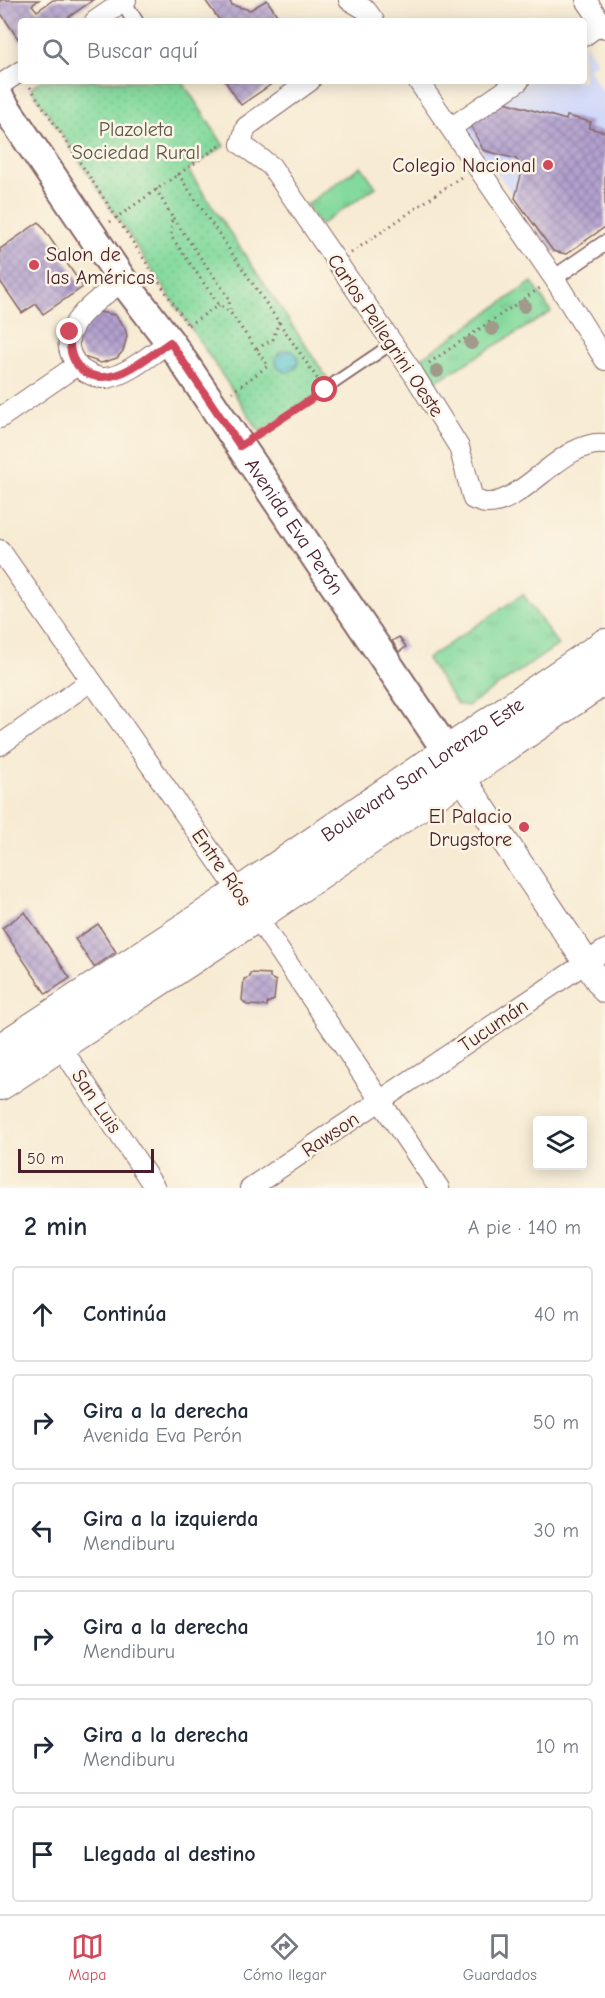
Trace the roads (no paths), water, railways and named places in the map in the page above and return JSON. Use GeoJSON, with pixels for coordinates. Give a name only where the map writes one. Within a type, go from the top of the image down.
{"type":"FeatureCollection","features":[{"type":"Feature","properties":{"kind":"main road","name":"Avenida Eva Perón"},"geometry":{"type":"LineString","coordinates":[[0,99],[123,281],[170,342],[251,434],[455,766]]}},
{"type":"Feature","properties":{"kind":"main road","name":"Boulevard San Lorenzo Este"},"geometry":{"type":"LineString","coordinates":[[455,766],[605,645]]}},
{"type":"Feature","properties":{"kind":"main road","name":"Boulevard San Lorenzo Este"},"geometry":{"type":"LineString","coordinates":[[248,905],[455,766],[605,678]]}},
{"type":"Feature","properties":{"kind":"main road"},"geometry":{"type":"LineString","coordinates":[[8,1055],[59,1044],[248,905]]}},
{"type":"Feature","properties":{"kind":"main road"},"geometry":{"type":"LineString","coordinates":[[8,1055],[248,905]]}},
{"type":"Feature","properties":{"kind":"street"},"geometry":{"type":"LineString","coordinates":[[100,18],[125,1],[134,18]]}},
{"type":"Feature","properties":{"kind":"street"},"geometry":{"type":"LineString","coordinates":[[587,31],[598,13]]}},
{"type":"Feature","properties":{"kind":"street"},"geometry":{"type":"LineString","coordinates":[[0,85],[18,73]]}},
{"type":"Feature","properties":{"kind":"street","name":"Carlos Pellegrini Oeste"},"geometry":{"type":"LineString","coordinates":[[306,84],[246,127],[242,144],[271,166],[413,373],[459,447],[473,499],[487,503],[504,499],[578,449],[598,443],[605,444]]}},
{"type":"Feature","properties":{"kind":"street"},"geometry":{"type":"LineString","coordinates":[[420,84],[554,278],[605,360]]}},
{"type":"Feature","properties":{"kind":"street"},"geometry":{"type":"LineString","coordinates":[[452,128],[515,84]]}},
{"type":"Feature","properties":{"kind":"street"},"geometry":{"type":"LineString","coordinates":[[554,278],[605,243]]}},
{"type":"Feature","properties":{"kind":"street"},"geometry":{"type":"LineString","coordinates":[[123,281],[82,312],[70,332],[69,346],[77,365],[85,372],[105,378],[125,371],[170,342]]}},
{"type":"Feature","properties":{"kind":"street"},"geometry":{"type":"LineString","coordinates":[[0,418],[77,365]]}},
{"type":"Feature","properties":{"kind":"street","name":"Entre Ríos"},"geometry":{"type":"LineString","coordinates":[[0,549],[248,905],[438,1188]]}},
{"type":"Feature","properties":{"kind":"street"},"geometry":{"type":"LineString","coordinates":[[0,746],[91,681]]}},
{"type":"Feature","properties":{"kind":"street"},"geometry":{"type":"LineString","coordinates":[[455,766],[596,956],[605,990]]}},
{"type":"Feature","properties":{"kind":"street","name":"Tucumán"},"geometry":{"type":"LineString","coordinates":[[380,1101],[596,956]]}},
{"type":"Feature","properties":{"kind":"street","name":"San Luis"},"geometry":{"type":"LineString","coordinates":[[59,1044],[155,1188]]}},
{"type":"Feature","properties":{"kind":"street","name":"Rawson"},"geometry":{"type":"LineString","coordinates":[[250,1188],[380,1101]]}},
{"type":"Feature","properties":{"kind":"lane"},"geometry":{"type":"LineString","coordinates":[[334,383],[393,343]]}},
{"type":"Feature","properties":{"kind":"water"},"geometry":{"type":"Polygon","coordinates":[[[283,350],[291,350],[298,357],[298,365],[291,372],[283,372],[276,365],[276,357],[283,350]]]}},
{"type":"Feature","properties":{"kind":"place","name":"Colegio Nacional"},"geometry":{"type":"Point","coordinates":[548,165]}},
{"type":"Feature","properties":{"kind":"place","name":"Salon de las Américas"},"geometry":{"type":"Point","coordinates":[34,265]}},
{"type":"Feature","properties":{"kind":"place","name":"El Palacio Drugstore"},"geometry":{"type":"Point","coordinates":[524,827]}},
{"type":"Feature","properties":{"kind":"park label","name":"Plazoleta Sociedad Rural"},"geometry":{"type":"Point","coordinates":[136,140]}}]}
